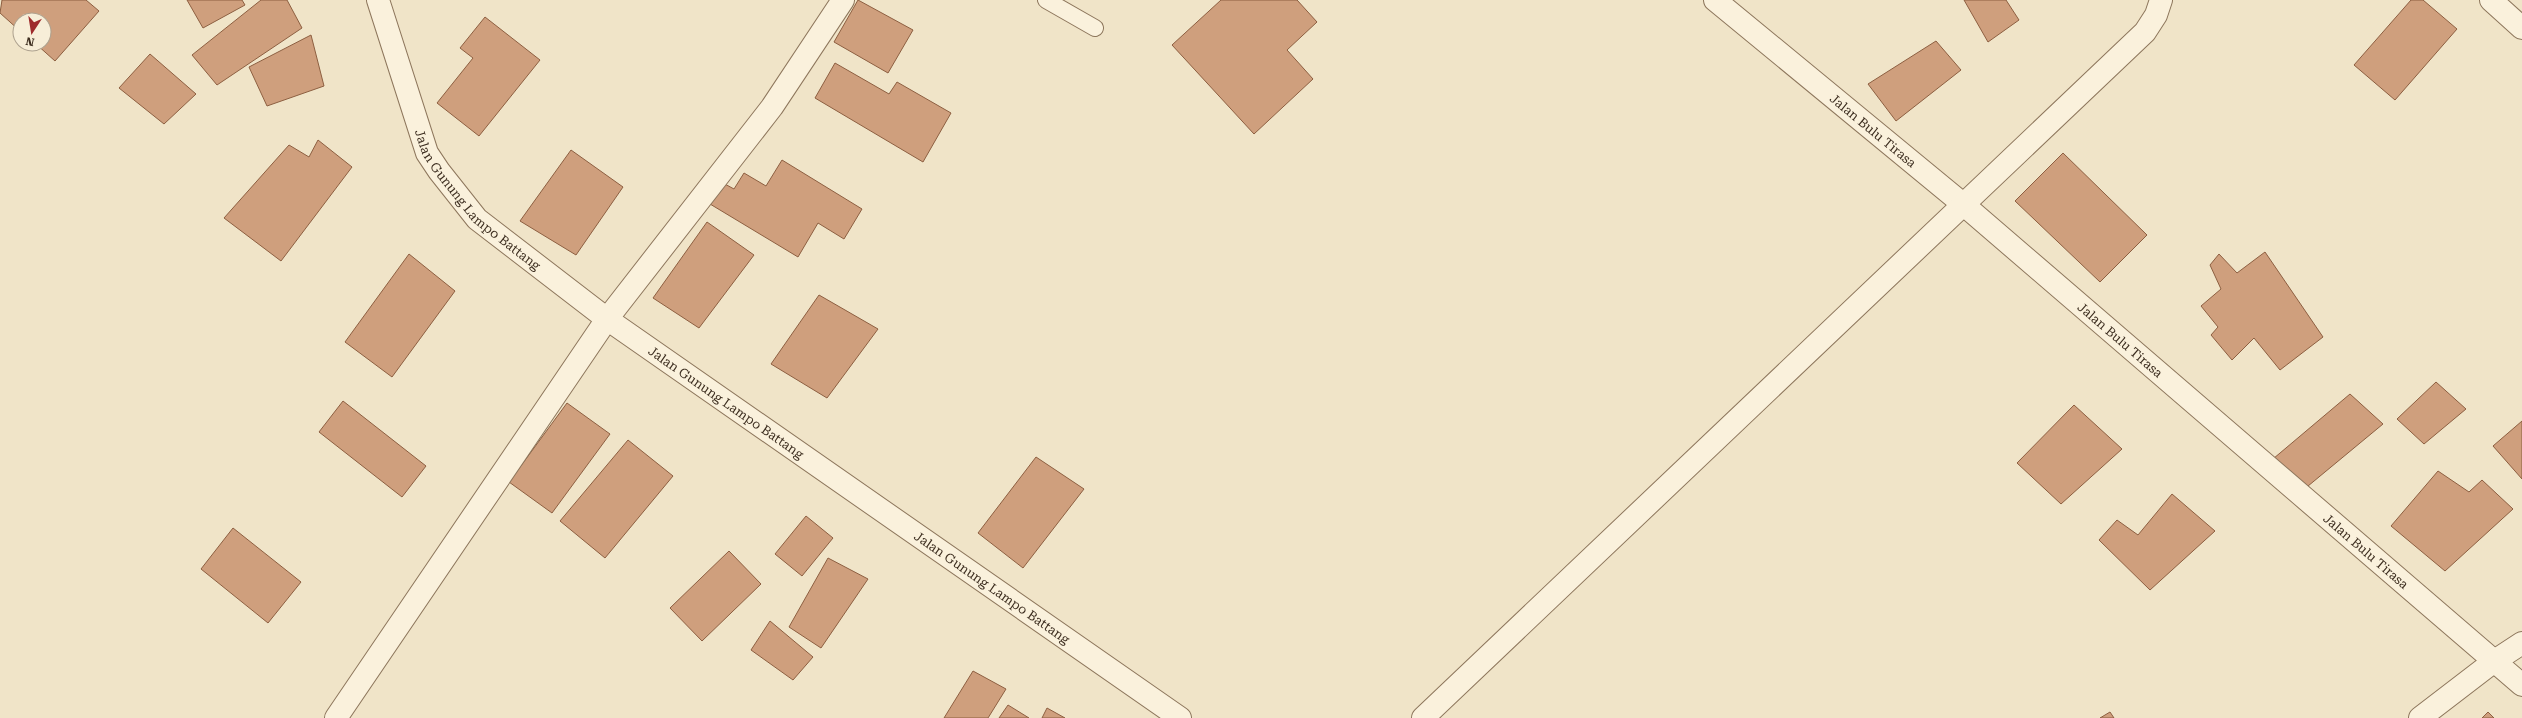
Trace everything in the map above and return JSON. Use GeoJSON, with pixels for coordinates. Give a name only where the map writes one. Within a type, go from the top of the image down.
{"type":"FeatureCollection","features":[{"type":"Feature","properties":{"kind":"street","name":"Jalan Gunung Lampo Battang"},"geometry":{"type":"LineString","coordinates":[[378,0],[423,141],[438,171],[477,219],[607,319],[1180,718]]}},
{"type":"Feature","properties":{"kind":"street"},"geometry":{"type":"LineString","coordinates":[[336,718],[607,319],[772,107],[843,0]]}},
{"type":"Feature","properties":{"kind":"street","name":"Jalan Bulu Tirasa"},"geometry":{"type":"LineString","coordinates":[[1715,0],[1964,205],[2493,662],[2522,685]]}},
{"type":"Feature","properties":{"kind":"street"},"geometry":{"type":"LineString","coordinates":[[1423,718],[2145,32],[2156,15],[2161,0]]}},
{"type":"Feature","properties":{"kind":"street"},"geometry":{"type":"LineString","coordinates":[[2492,0],[2522,28]]}},
{"type":"Feature","properties":{"kind":"street"},"geometry":{"type":"LineString","coordinates":[[2420,718],[2493,662],[2522,643]]}},
{"type":"Feature","properties":{"kind":"lane"},"geometry":{"type":"LineString","coordinates":[[1046,0],[1095,28]]}},
{"type":"Feature","properties":{"kind":"building"},"geometry":{"type":"Polygon","coordinates":[[[2,0],[86,0],[99,11],[55,61],[45,52],[52,52],[52,12],[12,12],[12,24],[0,13],[2,0]]]}},
{"type":"Feature","properties":{"kind":"building"},"geometry":{"type":"Polygon","coordinates":[[[187,0],[242,0],[245,5],[203,28],[187,0]]]}},
{"type":"Feature","properties":{"kind":"building"},"geometry":{"type":"Polygon","coordinates":[[[261,0],[287,0],[302,28],[217,85],[192,55],[261,0]]]}},
{"type":"Feature","properties":{"kind":"building"},"geometry":{"type":"Polygon","coordinates":[[[858,0],[913,30],[888,73],[834,42],[858,0]]]}},
{"type":"Feature","properties":{"kind":"building"},"geometry":{"type":"Polygon","coordinates":[[[1221,0],[1297,0],[1317,22],[1287,50],[1313,79],[1254,134],[1172,45],[1221,0]]]}},
{"type":"Feature","properties":{"kind":"building"},"geometry":{"type":"Polygon","coordinates":[[[1964,0],[2006,0],[2019,20],[1988,42],[1964,0]]]}},
{"type":"Feature","properties":{"kind":"building"},"geometry":{"type":"Polygon","coordinates":[[[2411,0],[2423,0],[2457,29],[2395,100],[2354,65],[2411,0]]]}},
{"type":"Feature","properties":{"kind":"building"},"geometry":{"type":"Polygon","coordinates":[[[485,17],[540,60],[479,136],[437,103],[473,58],[460,48],[485,17]]]}},
{"type":"Feature","properties":{"kind":"building"},"geometry":{"type":"Polygon","coordinates":[[[311,35],[324,86],[267,106],[249,67],[311,35]]]}},
{"type":"Feature","properties":{"kind":"building"},"geometry":{"type":"Polygon","coordinates":[[[1936,41],[1961,70],[1896,121],[1868,84],[1936,41]]]}},
{"type":"Feature","properties":{"kind":"building"},"geometry":{"type":"Polygon","coordinates":[[[150,54],[196,94],[164,124],[119,88],[150,54]]]}},
{"type":"Feature","properties":{"kind":"building"},"geometry":{"type":"Polygon","coordinates":[[[835,63],[889,94],[897,82],[951,113],[923,162],[815,98],[835,63]]]}},
{"type":"Feature","properties":{"kind":"building"},"geometry":{"type":"Polygon","coordinates":[[[318,140],[352,167],[281,261],[224,218],[289,145],[309,157],[318,140]]]}},
{"type":"Feature","properties":{"kind":"building"},"geometry":{"type":"Polygon","coordinates":[[[571,150],[623,187],[576,255],[520,221],[571,150]]]}},
{"type":"Feature","properties":{"kind":"building"},"geometry":{"type":"Polygon","coordinates":[[[2063,153],[2147,235],[2100,282],[2015,201],[2063,153]]]}},
{"type":"Feature","properties":{"kind":"building"},"geometry":{"type":"Polygon","coordinates":[[[782,160],[862,209],[844,239],[818,223],[798,257],[710,204],[723,183],[734,189],[744,173],[766,186],[782,160]]]}},
{"type":"Feature","properties":{"kind":"building"},"geometry":{"type":"Polygon","coordinates":[[[707,222],[754,255],[699,328],[653,298],[707,222]]]}},
{"type":"Feature","properties":{"kind":"building"},"geometry":{"type":"Polygon","coordinates":[[[2265,252],[2323,337],[2280,370],[2254,338],[2232,360],[2211,335],[2218,327],[2201,306],[2221,289],[2210,265],[2219,254],[2237,273],[2265,252]]]}},
{"type":"Feature","properties":{"kind":"building"},"geometry":{"type":"Polygon","coordinates":[[[409,254],[455,291],[392,377],[345,342],[409,254]]]}},
{"type":"Feature","properties":{"kind":"building"},"geometry":{"type":"Polygon","coordinates":[[[819,295],[878,329],[827,398],[771,364],[819,295]]]}},
{"type":"Feature","properties":{"kind":"building"},"geometry":{"type":"Polygon","coordinates":[[[2436,382],[2466,409],[2424,444],[2397,419],[2436,382]]]}},
{"type":"Feature","properties":{"kind":"building"},"geometry":{"type":"Polygon","coordinates":[[[2350,394],[2383,424],[2302,491],[2267,464],[2350,394]]]}},
{"type":"Feature","properties":{"kind":"building"},"geometry":{"type":"Polygon","coordinates":[[[343,401],[426,466],[402,497],[319,432],[343,401]]]}},
{"type":"Feature","properties":{"kind":"building"},"geometry":{"type":"Polygon","coordinates":[[[567,403],[610,434],[552,513],[509,482],[567,403]]]}},
{"type":"Feature","properties":{"kind":"building"},"geometry":{"type":"Polygon","coordinates":[[[2074,405],[2122,449],[2061,504],[2017,463],[2074,405]]]}},
{"type":"Feature","properties":{"kind":"building"},"geometry":{"type":"Polygon","coordinates":[[[2522,421],[2522,479],[2493,446],[2522,421]]]}},
{"type":"Feature","properties":{"kind":"building"},"geometry":{"type":"Polygon","coordinates":[[[628,440],[673,476],[605,558],[560,521],[628,440]]]}},
{"type":"Feature","properties":{"kind":"building"},"geometry":{"type":"Polygon","coordinates":[[[1036,457],[1084,489],[1023,568],[978,533],[1036,457]]]}},
{"type":"Feature","properties":{"kind":"building"},"geometry":{"type":"Polygon","coordinates":[[[2438,471],[2469,492],[2482,480],[2513,509],[2445,571],[2391,526],[2438,471]]]}},
{"type":"Feature","properties":{"kind":"building"},"geometry":{"type":"Polygon","coordinates":[[[2172,494],[2215,531],[2150,590],[2099,540],[2117,520],[2138,535],[2172,494]]]}},
{"type":"Feature","properties":{"kind":"building"},"geometry":{"type":"Polygon","coordinates":[[[806,516],[833,538],[802,576],[775,554],[806,516]]]}},
{"type":"Feature","properties":{"kind":"building"},"geometry":{"type":"Polygon","coordinates":[[[233,528],[301,582],[268,623],[201,569],[233,528]]]}},
{"type":"Feature","properties":{"kind":"building"},"geometry":{"type":"Polygon","coordinates":[[[729,551],[761,584],[702,641],[670,608],[729,551]]]}},
{"type":"Feature","properties":{"kind":"building"},"geometry":{"type":"Polygon","coordinates":[[[828,558],[868,579],[821,648],[789,627],[828,558]]]}},
{"type":"Feature","properties":{"kind":"building"},"geometry":{"type":"Polygon","coordinates":[[[770,621],[813,657],[793,680],[751,650],[770,621]]]}},
{"type":"Feature","properties":{"kind":"building"},"geometry":{"type":"Polygon","coordinates":[[[973,671],[1006,689],[988,718],[944,718],[973,671]]]}},
{"type":"Feature","properties":{"kind":"building"},"geometry":{"type":"Polygon","coordinates":[[[1008,705],[1029,718],[999,718],[1008,705]]]}},
{"type":"Feature","properties":{"kind":"building"},"geometry":{"type":"Polygon","coordinates":[[[1047,708],[1065,718],[1042,718],[1047,708]]]}},
{"type":"Feature","properties":{"kind":"building"},"geometry":{"type":"Polygon","coordinates":[[[2110,712],[2114,718],[2100,718],[2110,712]]]}},
{"type":"Feature","properties":{"kind":"building"},"geometry":{"type":"Polygon","coordinates":[[[2488,712],[2494,718],[2482,718],[2488,712]]]}}]}
